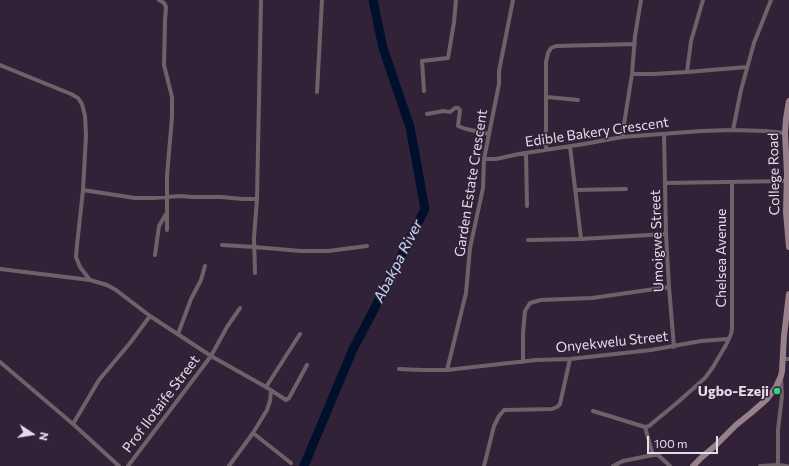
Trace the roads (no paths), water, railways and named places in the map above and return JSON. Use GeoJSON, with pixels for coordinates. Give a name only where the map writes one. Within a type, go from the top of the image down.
{"type":"FeatureCollection","features":[{"type":"Feature","properties":{"kind":"main road","name":"College Road"},"geometry":{"type":"LineString","coordinates":[[789,101],[785,133],[788,189],[786,212],[789,247]]}},
{"type":"Feature","properties":{"kind":"main road"},"geometry":{"type":"LineString","coordinates":[[694,466],[736,425],[751,414],[767,399],[776,387],[786,359],[784,329],[789,294]]}},
{"type":"Feature","properties":{"kind":"street"},"geometry":{"type":"LineString","coordinates":[[159,0],[164,3],[166,7],[164,65],[172,97],[172,117],[167,176],[166,230]]}},
{"type":"Feature","properties":{"kind":"street"},"geometry":{"type":"LineString","coordinates":[[255,274],[254,222],[257,199],[261,0]]}},
{"type":"Feature","properties":{"kind":"street"},"geometry":{"type":"LineString","coordinates":[[317,92],[322,0]]}},
{"type":"Feature","properties":{"kind":"street"},"geometry":{"type":"LineString","coordinates":[[424,91],[422,61],[448,58],[456,0]]}},
{"type":"Feature","properties":{"kind":"street","name":"Garden Estate Crescent"},"geometry":{"type":"LineString","coordinates":[[448,370],[466,293],[470,248],[483,188],[484,159],[490,134],[499,84],[499,71],[513,0]]}},
{"type":"Feature","properties":{"kind":"street"},"geometry":{"type":"LineString","coordinates":[[622,137],[632,74],[641,0]]}},
{"type":"Feature","properties":{"kind":"street"},"geometry":{"type":"LineString","coordinates":[[687,72],[691,41],[703,0]]}},
{"type":"Feature","properties":{"kind":"street"},"geometry":{"type":"LineString","coordinates":[[733,130],[741,90],[754,42],[770,0]]}},
{"type":"Feature","properties":{"kind":"street"},"geometry":{"type":"LineString","coordinates":[[546,149],[546,62],[551,48],[556,46],[635,44]]}},
{"type":"Feature","properties":{"kind":"street"},"geometry":{"type":"LineString","coordinates":[[0,65],[71,94],[78,98],[82,104],[85,116],[86,135],[83,190],[76,257],[80,268],[90,280]]}},
{"type":"Feature","properties":{"kind":"street"},"geometry":{"type":"LineString","coordinates":[[632,74],[687,72],[747,67]]}},
{"type":"Feature","properties":{"kind":"street"},"geometry":{"type":"LineString","coordinates":[[547,97],[578,100]]}},
{"type":"Feature","properties":{"kind":"street"},"geometry":{"type":"LineString","coordinates":[[427,114],[443,111],[450,112],[455,108],[458,108],[460,110],[458,125],[460,127],[490,134]]}},
{"type":"Feature","properties":{"kind":"street","name":"Edible Bakery Crescent"},"geometry":{"type":"LineString","coordinates":[[484,159],[496,159],[546,149],[622,137],[733,130],[785,133]]}},
{"type":"Feature","properties":{"kind":"street","name":"Umoigwe Street"},"geometry":{"type":"LineString","coordinates":[[664,134],[666,234],[674,347]]}},
{"type":"Feature","properties":{"kind":"street"},"geometry":{"type":"LineString","coordinates":[[570,146],[581,239]]}},
{"type":"Feature","properties":{"kind":"street"},"geometry":{"type":"LineString","coordinates":[[526,153],[527,206]]}},
{"type":"Feature","properties":{"kind":"street"},"geometry":{"type":"LineString","coordinates":[[665,183],[787,181]]}},
{"type":"Feature","properties":{"kind":"street","name":"Chelsea Avenue"},"geometry":{"type":"LineString","coordinates":[[728,339],[731,334],[732,322],[732,182]]}},
{"type":"Feature","properties":{"kind":"street"},"geometry":{"type":"LineString","coordinates":[[576,190],[626,189]]}},
{"type":"Feature","properties":{"kind":"street"},"geometry":{"type":"LineString","coordinates":[[83,190],[135,198],[221,197],[257,199]]}},
{"type":"Feature","properties":{"kind":"street"},"geometry":{"type":"LineString","coordinates":[[155,255],[159,226],[167,214]]}},
{"type":"Feature","properties":{"kind":"street"},"geometry":{"type":"LineString","coordinates":[[528,240],[581,239],[666,234]]}},
{"type":"Feature","properties":{"kind":"street"},"geometry":{"type":"LineString","coordinates":[[222,245],[328,252],[367,246]]}},
{"type":"Feature","properties":{"kind":"street"},"geometry":{"type":"LineString","coordinates":[[178,334],[191,299],[201,280],[205,266]]}},
{"type":"Feature","properties":{"kind":"street"},"geometry":{"type":"LineString","coordinates":[[0,269],[90,280],[107,285],[116,290],[150,316],[211,356],[286,400],[307,365]]}},
{"type":"Feature","properties":{"kind":"street"},"geometry":{"type":"LineString","coordinates":[[523,362],[525,311],[530,303],[541,300],[592,298],[669,288]]}},
{"type":"Feature","properties":{"kind":"street","name":"Prof Ilotaife Street"},"geometry":{"type":"LineString","coordinates":[[128,466],[211,356],[227,327],[240,308]]}},
{"type":"Feature","properties":{"kind":"street"},"geometry":{"type":"LineString","coordinates":[[73,424],[99,380],[150,316]]}},
{"type":"Feature","properties":{"kind":"street"},"geometry":{"type":"LineString","coordinates":[[266,387],[300,334]]}},
{"type":"Feature","properties":{"kind":"street"},"geometry":{"type":"LineString","coordinates":[[593,411],[645,428],[649,426],[705,378],[714,367],[728,339]]}},
{"type":"Feature","properties":{"kind":"street","name":"Onyekwelu Street"},"geometry":{"type":"LineString","coordinates":[[399,369],[448,370],[536,360],[570,359],[674,347],[701,341],[728,339]]}},
{"type":"Feature","properties":{"kind":"street"},"geometry":{"type":"LineString","coordinates":[[484,466],[494,426],[504,410],[552,409],[558,407],[561,402],[570,359]]}},
{"type":"Feature","properties":{"kind":"street"},"geometry":{"type":"LineString","coordinates":[[0,362],[73,424],[119,466]]}},
{"type":"Feature","properties":{"kind":"street"},"geometry":{"type":"LineString","coordinates":[[778,465],[778,430],[782,396],[781,376]]}},
{"type":"Feature","properties":{"kind":"street"},"geometry":{"type":"LineString","coordinates":[[229,466],[253,433],[267,410],[271,390]]}},
{"type":"Feature","properties":{"kind":"street"},"geometry":{"type":"LineString","coordinates":[[645,428],[653,455]]}},
{"type":"Feature","properties":{"kind":"street"},"geometry":{"type":"LineString","coordinates":[[253,433],[291,463]]}},
{"type":"Feature","properties":{"kind":"street"},"geometry":{"type":"LineString","coordinates":[[613,466],[623,461],[653,455],[658,455],[670,466]]}},
{"type":"Feature","properties":{"kind":"street"},"geometry":{"type":"LineString","coordinates":[[760,466],[787,466]]}},
{"type":"Feature","properties":{"kind":"waterway","name":"Abakpa River"},"geometry":{"type":"LineString","coordinates":[[304,466],[353,349],[425,209],[410,127],[383,48],[373,0]]}},
{"type":"Feature","properties":{"kind":"place","name":"Ugbo-Ezeji"},"geometry":{"type":"Point","coordinates":[777,391]}}]}
